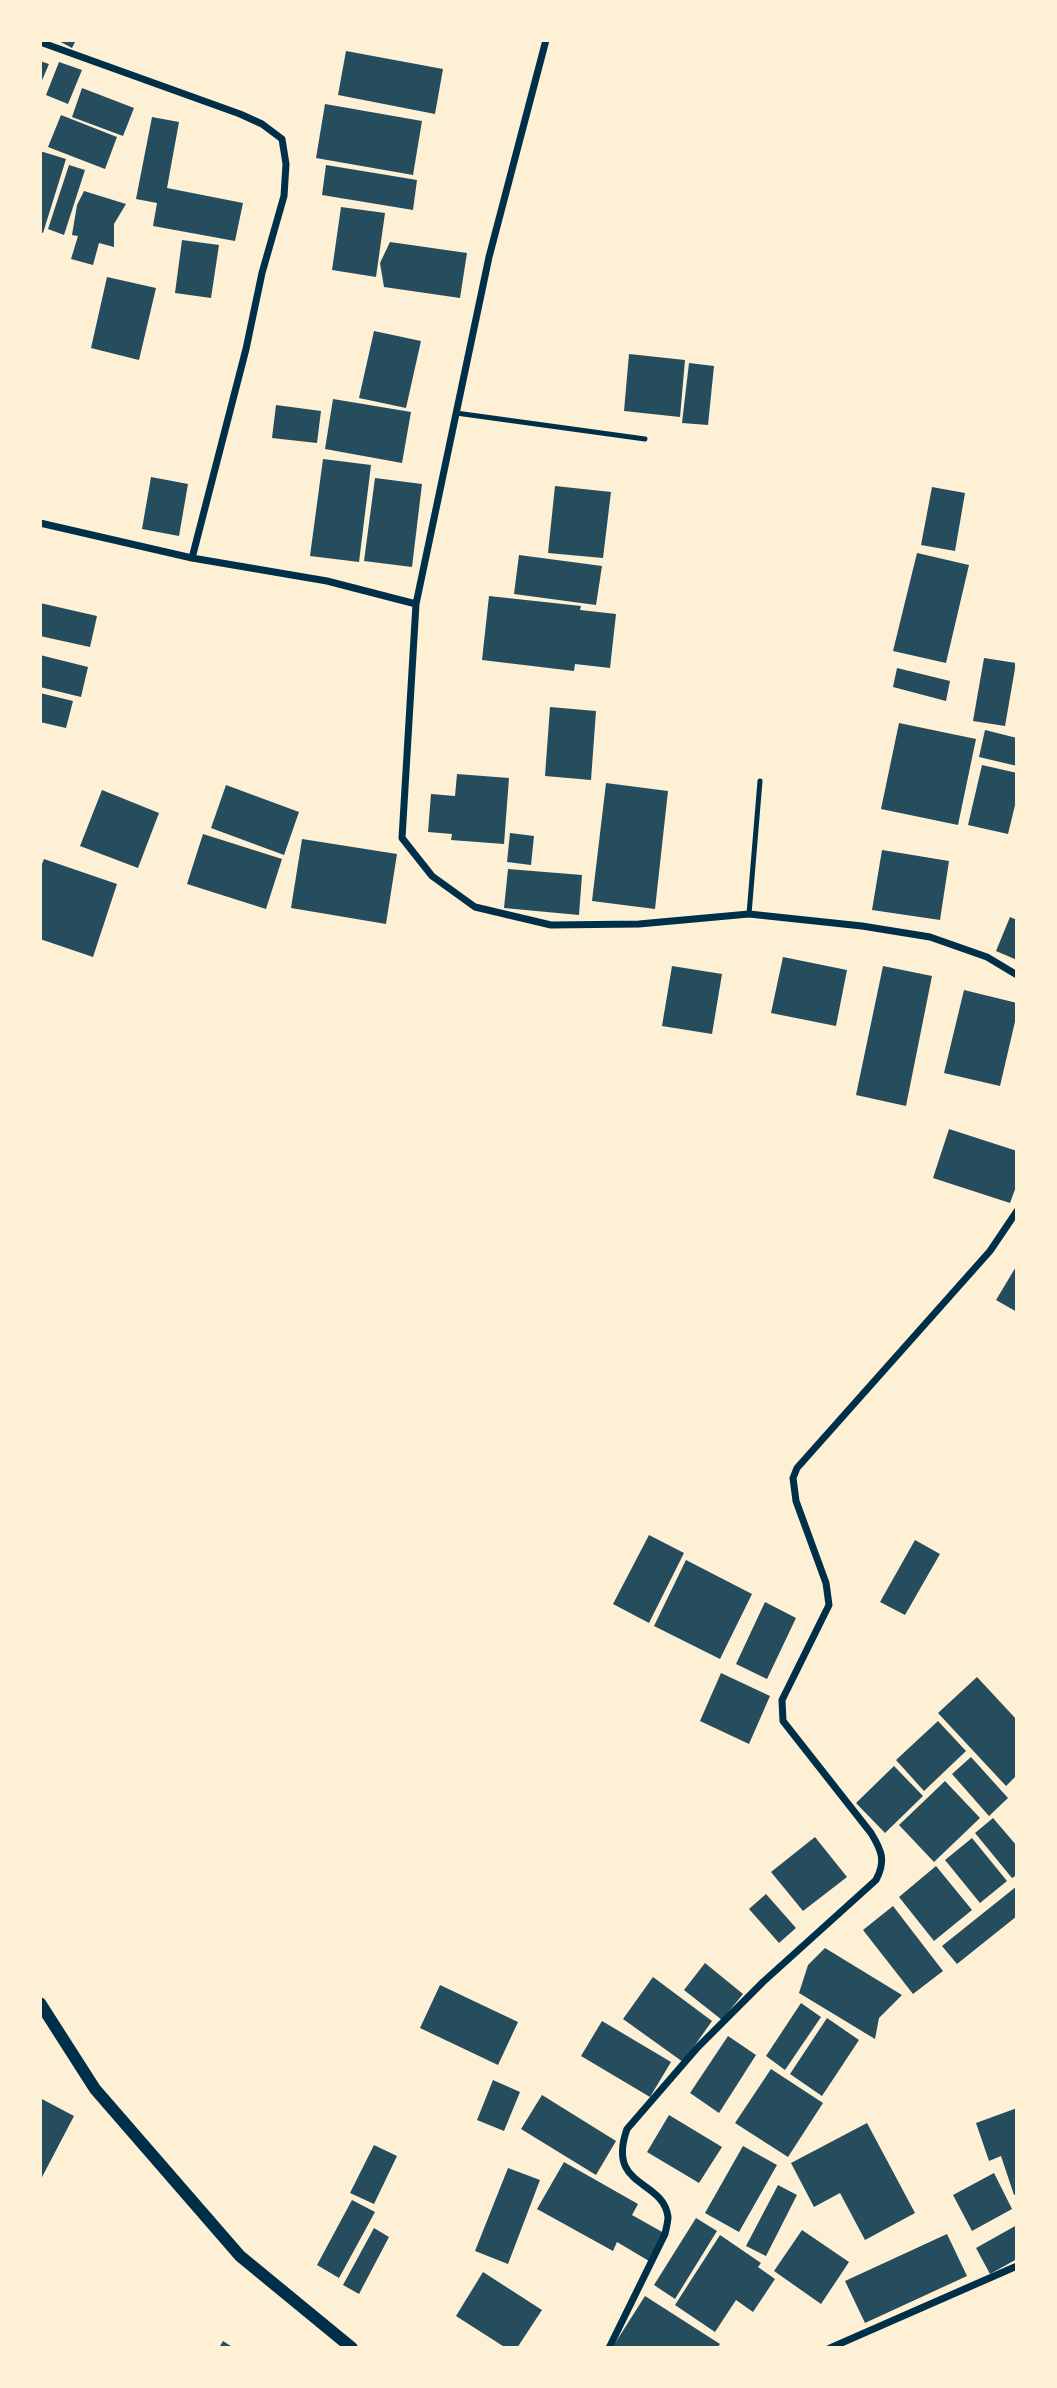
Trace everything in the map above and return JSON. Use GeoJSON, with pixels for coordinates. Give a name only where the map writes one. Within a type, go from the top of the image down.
{"type":"FeatureCollection","features":[{"type":"Feature","properties":{"kind":"street"},"geometry":{"type":"LineString","coordinates":[[546,40],[489,257],[416,604],[402,838],[432,876],[475,907],[551,925],[639,924],[749,915],[862,926],[930,937],[987,957],[1017,975]]}},
{"type":"Feature","properties":{"kind":"street"},"geometry":{"type":"LineString","coordinates":[[40,42],[240,114],[262,124],[282,139],[286,164],[284,196],[262,273],[246,349],[192,558]]}},
{"type":"Feature","properties":{"kind":"street"},"geometry":{"type":"LineString","coordinates":[[40,523],[192,558],[327,581],[416,604]]}},
{"type":"Feature","properties":{"kind":"street"},"geometry":{"type":"LineString","coordinates":[[609,2348],[665,2234],[668,2218],[656,2196],[626,2171],[621,2145],[626,2129],[698,2047],[763,1982],[876,1880],[882,1867],[882,1852],[871,1833],[783,1721],[782,1700],[829,1605],[826,1583],[796,1501],[793,1478],[797,1468],[990,1251],[1017,1211]]}},
{"type":"Feature","properties":{"kind":"street"},"geometry":{"type":"LineString","coordinates":[[40,2003],[95,2089],[240,2256],[352,2348]]}},
{"type":"Feature","properties":{"kind":"street"},"geometry":{"type":"LineString","coordinates":[[830,2348],[1017,2266]]}},
{"type":"Feature","properties":{"kind":"lane"},"geometry":{"type":"LineString","coordinates":[[456,414],[645,439]]}},
{"type":"Feature","properties":{"kind":"lane"},"geometry":{"type":"LineString","coordinates":[[749,915],[760,781]]}},
{"type":"Feature","properties":{"kind":"building"},"geometry":{"type":"Polygon","coordinates":[[[57,40],[76,40],[72,48],[57,40]]]}},
{"type":"Feature","properties":{"kind":"building"},"geometry":{"type":"Polygon","coordinates":[[[346,51],[443,69],[435,114],[338,95],[346,51]]]}},
{"type":"Feature","properties":{"kind":"building"},"geometry":{"type":"Polygon","coordinates":[[[40,61],[49,64],[40,85],[40,61]]]}},
{"type":"Feature","properties":{"kind":"building"},"geometry":{"type":"Polygon","coordinates":[[[59,62],[82,70],[68,104],[46,95],[59,62]]]}},
{"type":"Feature","properties":{"kind":"building"},"geometry":{"type":"Polygon","coordinates":[[[82,88],[134,108],[123,136],[72,117],[82,88]]]}},
{"type":"Feature","properties":{"kind":"building"},"geometry":{"type":"Polygon","coordinates":[[[325,104],[422,121],[413,175],[316,158],[325,104]]]}},
{"type":"Feature","properties":{"kind":"building"},"geometry":{"type":"Polygon","coordinates":[[[61,115],[117,137],[105,169],[48,147],[61,115]]]}},
{"type":"Feature","properties":{"kind":"building"},"geometry":{"type":"Polygon","coordinates":[[[152,117],[179,122],[167,188],[243,203],[235,241],[153,226],[157,203],[136,199],[152,117]]]}},
{"type":"Feature","properties":{"kind":"building"},"geometry":{"type":"Polygon","coordinates":[[[40,151],[66,159],[43,233],[40,232],[40,151]]]}},
{"type":"Feature","properties":{"kind":"building"},"geometry":{"type":"Polygon","coordinates":[[[69,165],[85,170],[64,235],[48,229],[69,165]]]}},
{"type":"Feature","properties":{"kind":"building"},"geometry":{"type":"Polygon","coordinates":[[[326,165],[417,180],[413,210],[322,195],[326,165]]]}},
{"type":"Feature","properties":{"kind":"building"},"geometry":{"type":"Polygon","coordinates":[[[84,191],[126,204],[114,224],[114,247],[99,243],[93,265],[71,259],[78,236],[72,235],[77,205],[84,191]]]}},
{"type":"Feature","properties":{"kind":"building"},"geometry":{"type":"Polygon","coordinates":[[[341,207],[385,213],[376,277],[332,270],[341,207]]]}},
{"type":"Feature","properties":{"kind":"building"},"geometry":{"type":"Polygon","coordinates":[[[182,240],[219,245],[211,298],[175,293],[182,240]]]}},
{"type":"Feature","properties":{"kind":"building"},"geometry":{"type":"Polygon","coordinates":[[[390,242],[467,253],[460,298],[384,287],[380,263],[390,242]]]}},
{"type":"Feature","properties":{"kind":"building"},"geometry":{"type":"Polygon","coordinates":[[[107,277],[156,288],[139,360],[91,348],[107,277]]]}},
{"type":"Feature","properties":{"kind":"building"},"geometry":{"type":"Polygon","coordinates":[[[374,331],[421,341],[406,408],[359,398],[374,331]]]}},
{"type":"Feature","properties":{"kind":"building"},"geometry":{"type":"Polygon","coordinates":[[[629,354],[685,360],[680,417],[624,411],[629,354]]]}},
{"type":"Feature","properties":{"kind":"building"},"geometry":{"type":"Polygon","coordinates":[[[689,363],[714,366],[708,425],[682,423],[689,363]]]}},
{"type":"Feature","properties":{"kind":"building"},"geometry":{"type":"Polygon","coordinates":[[[333,399],[411,412],[402,463],[325,449],[333,399]]]}},
{"type":"Feature","properties":{"kind":"building"},"geometry":{"type":"Polygon","coordinates":[[[276,405],[321,411],[317,443],[272,438],[276,405]]]}},
{"type":"Feature","properties":{"kind":"building"},"geometry":{"type":"Polygon","coordinates":[[[323,459],[371,465],[359,562],[310,556],[323,459]]]}},
{"type":"Feature","properties":{"kind":"building"},"geometry":{"type":"Polygon","coordinates":[[[151,477],[188,484],[179,536],[142,529],[151,477]]]}},
{"type":"Feature","properties":{"kind":"building"},"geometry":{"type":"Polygon","coordinates":[[[375,478],[422,484],[412,567],[364,561],[375,478]]]}},
{"type":"Feature","properties":{"kind":"building"},"geometry":{"type":"Polygon","coordinates":[[[555,486],[611,492],[603,558],[548,553],[555,486]]]}},
{"type":"Feature","properties":{"kind":"building"},"geometry":{"type":"Polygon","coordinates":[[[932,487],[965,493],[955,551],[921,545],[932,487]]]}},
{"type":"Feature","properties":{"kind":"building"},"geometry":{"type":"Polygon","coordinates":[[[917,553],[969,565],[946,663],[893,651],[917,553]]]}},
{"type":"Feature","properties":{"kind":"building"},"geometry":{"type":"Polygon","coordinates":[[[519,555],[602,566],[596,605],[514,594],[519,555]]]}},
{"type":"Feature","properties":{"kind":"building"},"geometry":{"type":"Polygon","coordinates":[[[489,596],[581,606],[580,610],[616,614],[610,668],[575,664],[574,671],[482,660],[489,596]]]}},
{"type":"Feature","properties":{"kind":"building"},"geometry":{"type":"Polygon","coordinates":[[[40,603],[97,616],[90,647],[40,636],[40,603]]]}},
{"type":"Feature","properties":{"kind":"building"},"geometry":{"type":"Polygon","coordinates":[[[40,655],[88,667],[81,697],[40,687],[40,655]]]}},
{"type":"Feature","properties":{"kind":"building"},"geometry":{"type":"Polygon","coordinates":[[[984,658],[1016,663],[1005,726],[973,721],[984,658]]]}},
{"type":"Feature","properties":{"kind":"building"},"geometry":{"type":"Polygon","coordinates":[[[897,668],[950,681],[946,701],[893,687],[897,668]]]}},
{"type":"Feature","properties":{"kind":"building"},"geometry":{"type":"Polygon","coordinates":[[[40,693],[73,701],[66,728],[40,722],[40,693]]]}},
{"type":"Feature","properties":{"kind":"building"},"geometry":{"type":"Polygon","coordinates":[[[550,707],[596,711],[591,780],[545,776],[550,707]]]}},
{"type":"Feature","properties":{"kind":"building"},"geometry":{"type":"Polygon","coordinates":[[[899,723],[976,739],[958,825],[881,809],[899,723]]]}},
{"type":"Feature","properties":{"kind":"building"},"geometry":{"type":"Polygon","coordinates":[[[985,730],[1017,738],[1017,766],[979,757],[985,730]]]}},
{"type":"Feature","properties":{"kind":"building"},"geometry":{"type":"Polygon","coordinates":[[[982,765],[1017,773],[1017,797],[1008,834],[968,825],[982,765]]]}},
{"type":"Feature","properties":{"kind":"building"},"geometry":{"type":"Polygon","coordinates":[[[457,774],[509,778],[504,844],[451,840],[452,834],[428,832],[431,794],[455,796],[457,774]]]}},
{"type":"Feature","properties":{"kind":"building"},"geometry":{"type":"Polygon","coordinates":[[[606,783],[668,791],[655,909],[592,901],[606,783]]]}},
{"type":"Feature","properties":{"kind":"building"},"geometry":{"type":"Polygon","coordinates":[[[226,785],[299,812],[284,855],[211,828],[226,785]]]}},
{"type":"Feature","properties":{"kind":"building"},"geometry":{"type":"Polygon","coordinates":[[[102,790],[159,813],[138,868],[80,846],[102,790]]]}},
{"type":"Feature","properties":{"kind":"building"},"geometry":{"type":"Polygon","coordinates":[[[510,833],[534,836],[531,865],[507,862],[510,833]]]}},
{"type":"Feature","properties":{"kind":"building"},"geometry":{"type":"Polygon","coordinates":[[[203,834],[282,859],[266,909],[187,884],[203,834]]]}},
{"type":"Feature","properties":{"kind":"building"},"geometry":{"type":"Polygon","coordinates":[[[302,839],[397,854],[386,924],[291,908],[302,839]]]}},
{"type":"Feature","properties":{"kind":"building"},"geometry":{"type":"Polygon","coordinates":[[[882,850],[949,861],[940,920],[872,910],[882,850]]]}},
{"type":"Feature","properties":{"kind":"building"},"geometry":{"type":"Polygon","coordinates":[[[44,859],[117,884],[93,957],[40,939],[40,869],[44,859]]]}},
{"type":"Feature","properties":{"kind":"building"},"geometry":{"type":"Polygon","coordinates":[[[508,869],[582,875],[579,915],[504,908],[508,869]]]}},
{"type":"Feature","properties":{"kind":"building"},"geometry":{"type":"Polygon","coordinates":[[[1010,917],[1017,920],[1017,960],[996,951],[1010,917]]]}},
{"type":"Feature","properties":{"kind":"building"},"geometry":{"type":"Polygon","coordinates":[[[783,957],[847,970],[836,1026],[771,1013],[783,957]]]}},
{"type":"Feature","properties":{"kind":"building"},"geometry":{"type":"Polygon","coordinates":[[[672,966],[722,974],[712,1034],[662,1026],[672,966]]]}},
{"type":"Feature","properties":{"kind":"building"},"geometry":{"type":"Polygon","coordinates":[[[883,966],[932,976],[906,1106],[856,1095],[883,966]]]}},
{"type":"Feature","properties":{"kind":"building"},"geometry":{"type":"Polygon","coordinates":[[[964,990],[1017,1003],[1000,1086],[944,1073],[964,990]]]}},
{"type":"Feature","properties":{"kind":"building"},"geometry":{"type":"Polygon","coordinates":[[[949,1129],[1017,1151],[1017,1184],[1010,1203],[933,1178],[949,1129]]]}},
{"type":"Feature","properties":{"kind":"building"},"geometry":{"type":"Polygon","coordinates":[[[1017,1265],[1017,1312],[996,1300],[1017,1265]]]}},
{"type":"Feature","properties":{"kind":"building"},"geometry":{"type":"Polygon","coordinates":[[[649,1535],[684,1553],[649,1623],[613,1604],[649,1535]]]}},
{"type":"Feature","properties":{"kind":"building"},"geometry":{"type":"Polygon","coordinates":[[[915,1540],[940,1554],[905,1615],[880,1602],[915,1540]]]}},
{"type":"Feature","properties":{"kind":"building"},"geometry":{"type":"Polygon","coordinates":[[[686,1560],[752,1594],[720,1659],[654,1626],[686,1560]]]}},
{"type":"Feature","properties":{"kind":"building"},"geometry":{"type":"Polygon","coordinates":[[[765,1602],[796,1618],[767,1679],[736,1664],[765,1602]]]}},
{"type":"Feature","properties":{"kind":"building"},"geometry":{"type":"Polygon","coordinates":[[[721,1673],[770,1696],[749,1744],[700,1721],[721,1673]]]}},
{"type":"Feature","properties":{"kind":"building"},"geometry":{"type":"Polygon","coordinates":[[[977,1677],[1017,1720],[1017,1775],[1006,1786],[938,1713],[977,1677]]]}},
{"type":"Feature","properties":{"kind":"building"},"geometry":{"type":"Polygon","coordinates":[[[938,1721],[966,1751],[924,1791],[896,1760],[938,1721]]]}},
{"type":"Feature","properties":{"kind":"building"},"geometry":{"type":"Polygon","coordinates":[[[971,1757],[1008,1798],[989,1816],[952,1774],[971,1757]]]}},
{"type":"Feature","properties":{"kind":"building"},"geometry":{"type":"Polygon","coordinates":[[[894,1766],[923,1796],[885,1833],[856,1803],[894,1766]]]}},
{"type":"Feature","properties":{"kind":"building"},"geometry":{"type":"Polygon","coordinates":[[[945,1781],[980,1818],[934,1862],[899,1825],[945,1781]]]}},
{"type":"Feature","properties":{"kind":"building"},"geometry":{"type":"Polygon","coordinates":[[[993,1818],[1017,1846],[1017,1875],[1012,1878],[975,1833],[993,1818]]]}},
{"type":"Feature","properties":{"kind":"building"},"geometry":{"type":"Polygon","coordinates":[[[815,1837],[847,1877],[803,1911],[771,1872],[815,1837]]]}},
{"type":"Feature","properties":{"kind":"building"},"geometry":{"type":"Polygon","coordinates":[[[972,1838],[1007,1881],[980,1903],[945,1860],[972,1838]]]}},
{"type":"Feature","properties":{"kind":"building"},"geometry":{"type":"Polygon","coordinates":[[[936,1866],[972,1910],[934,1941],[899,1897],[936,1866]]]}},
{"type":"Feature","properties":{"kind":"building"},"geometry":{"type":"Polygon","coordinates":[[[1017,1886],[1017,1916],[957,1964],[942,1946],[1017,1886]]]}},
{"type":"Feature","properties":{"kind":"building"},"geometry":{"type":"Polygon","coordinates":[[[766,1894],[796,1928],[779,1943],[749,1909],[766,1894]]]}},
{"type":"Feature","properties":{"kind":"building"},"geometry":{"type":"Polygon","coordinates":[[[893,1906],[943,1971],[913,1994],[863,1930],[893,1906]]]}},
{"type":"Feature","properties":{"kind":"building"},"geometry":{"type":"Polygon","coordinates":[[[825,1948],[902,1995],[879,2018],[875,2039],[799,1993],[808,1965],[825,1948]]]}},
{"type":"Feature","properties":{"kind":"building"},"geometry":{"type":"Polygon","coordinates":[[[705,1963],[743,1994],[722,2020],[684,1990],[705,1963]]]}},
{"type":"Feature","properties":{"kind":"building"},"geometry":{"type":"Polygon","coordinates":[[[653,1977],[712,2021],[683,2062],[623,2019],[653,1977]]]}},
{"type":"Feature","properties":{"kind":"building"},"geometry":{"type":"Polygon","coordinates":[[[440,1985],[518,2022],[498,2065],[420,2028],[440,1985]]]}},
{"type":"Feature","properties":{"kind":"building"},"geometry":{"type":"Polygon","coordinates":[[[801,2003],[821,2017],[785,2070],[766,2056],[801,2003]]]}},
{"type":"Feature","properties":{"kind":"building"},"geometry":{"type":"Polygon","coordinates":[[[827,2018],[859,2040],[822,2096],[790,2074],[827,2018]]]}},
{"type":"Feature","properties":{"kind":"building"},"geometry":{"type":"Polygon","coordinates":[[[602,2021],[671,2062],[650,2097],[581,2056],[602,2021]]]}},
{"type":"Feature","properties":{"kind":"building"},"geometry":{"type":"Polygon","coordinates":[[[728,2036],[756,2055],[719,2113],[690,2093],[728,2036]]]}},
{"type":"Feature","properties":{"kind":"building"},"geometry":{"type":"Polygon","coordinates":[[[771,2069],[823,2103],[788,2157],[735,2123],[771,2069]]]}},
{"type":"Feature","properties":{"kind":"building"},"geometry":{"type":"Polygon","coordinates":[[[493,2080],[520,2092],[504,2131],[477,2120],[493,2080]]]}},
{"type":"Feature","properties":{"kind":"building"},"geometry":{"type":"Polygon","coordinates":[[[542,2095],[616,2141],[596,2175],[521,2129],[542,2095]]]}},
{"type":"Feature","properties":{"kind":"building"},"geometry":{"type":"Polygon","coordinates":[[[40,2098],[74,2116],[40,2181],[40,2098]]]}},
{"type":"Feature","properties":{"kind":"building"},"geometry":{"type":"Polygon","coordinates":[[[1017,2108],[1017,2194],[1014,2195],[1001,2156],[989,2161],[976,2123],[1017,2108]]]}},
{"type":"Feature","properties":{"kind":"building"},"geometry":{"type":"Polygon","coordinates":[[[669,2115],[722,2147],[699,2183],[647,2152],[669,2115]]]}},
{"type":"Feature","properties":{"kind":"building"},"geometry":{"type":"Polygon","coordinates":[[[867,2123],[915,2213],[865,2240],[840,2193],[814,2207],[791,2163],[867,2123]]]}},
{"type":"Feature","properties":{"kind":"building"},"geometry":{"type":"Polygon","coordinates":[[[374,2145],[397,2156],[374,2204],[350,2193],[374,2145]]]}},
{"type":"Feature","properties":{"kind":"building"},"geometry":{"type":"Polygon","coordinates":[[[743,2146],[777,2165],[739,2232],[705,2213],[743,2146]]]}},
{"type":"Feature","properties":{"kind":"building"},"geometry":{"type":"Polygon","coordinates":[[[564,2162],[638,2204],[632,2215],[664,2233],[649,2261],[617,2242],[613,2251],[537,2209],[564,2162]]]}},
{"type":"Feature","properties":{"kind":"building"},"geometry":{"type":"Polygon","coordinates":[[[508,2168],[540,2180],[508,2264],[475,2251],[508,2168]]]}},
{"type":"Feature","properties":{"kind":"building"},"geometry":{"type":"Polygon","coordinates":[[[994,2173],[1012,2209],[972,2231],[953,2195],[994,2173]]]}},
{"type":"Feature","properties":{"kind":"building"},"geometry":{"type":"Polygon","coordinates":[[[778,2185],[797,2195],[766,2256],[746,2246],[778,2185]]]}},
{"type":"Feature","properties":{"kind":"building"},"geometry":{"type":"Polygon","coordinates":[[[352,2200],[375,2212],[339,2278],[317,2265],[352,2200]]]}},
{"type":"Feature","properties":{"kind":"building"},"geometry":{"type":"Polygon","coordinates":[[[696,2218],[717,2231],[675,2299],[654,2285],[696,2218]]]}},
{"type":"Feature","properties":{"kind":"building"},"geometry":{"type":"Polygon","coordinates":[[[1017,2225],[1017,2259],[990,2274],[976,2248],[1017,2225]]]}},
{"type":"Feature","properties":{"kind":"building"},"geometry":{"type":"Polygon","coordinates":[[[374,2228],[389,2237],[359,2294],[343,2285],[374,2228]]]}},
{"type":"Feature","properties":{"kind":"building"},"geometry":{"type":"Polygon","coordinates":[[[802,2230],[849,2262],[821,2304],[774,2271],[802,2230]]]}},
{"type":"Feature","properties":{"kind":"building"},"geometry":{"type":"Polygon","coordinates":[[[947,2234],[967,2276],[865,2323],[845,2281],[947,2234]]]}},
{"type":"Feature","properties":{"kind":"building"},"geometry":{"type":"Polygon","coordinates":[[[720,2235],[761,2263],[758,2267],[775,2279],[753,2312],[736,2300],[715,2332],[675,2305],[720,2235]]]}},
{"type":"Feature","properties":{"kind":"building"},"geometry":{"type":"Polygon","coordinates":[[[483,2272],[542,2310],[517,2348],[506,2348],[456,2316],[483,2272]]]}},
{"type":"Feature","properties":{"kind":"building"},"geometry":{"type":"Polygon","coordinates":[[[645,2296],[720,2344],[717,2348],[612,2348],[645,2296]]]}},
{"type":"Feature","properties":{"kind":"building"},"geometry":{"type":"Polygon","coordinates":[[[223,2341],[234,2348],[219,2348],[223,2341]]]}}]}
